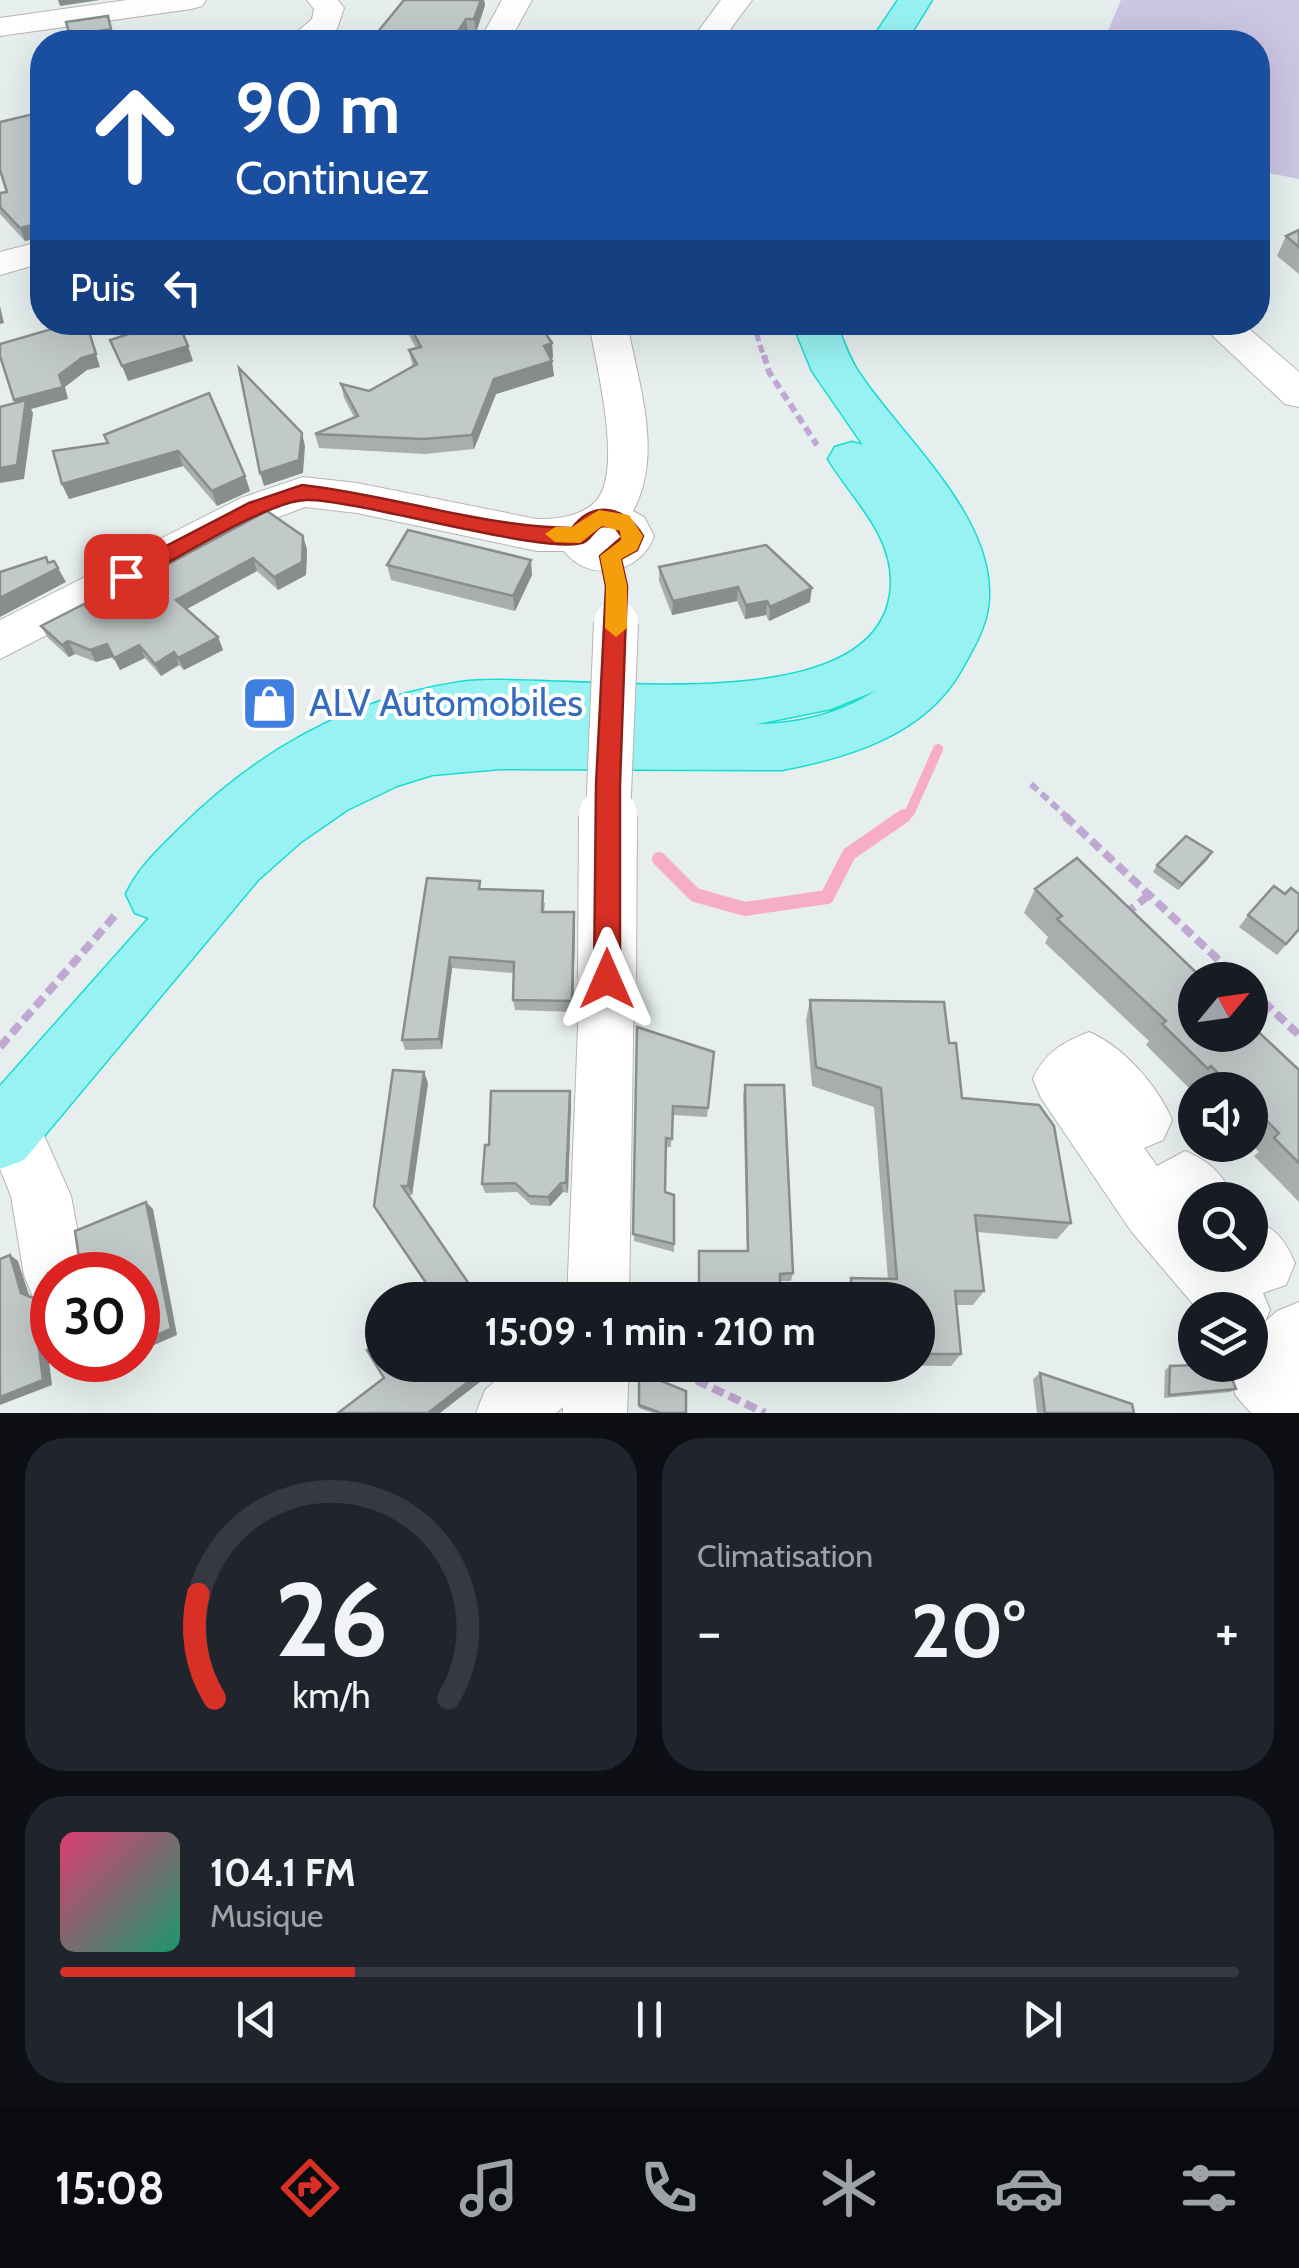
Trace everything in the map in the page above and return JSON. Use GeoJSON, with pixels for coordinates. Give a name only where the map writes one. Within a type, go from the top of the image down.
{"type":"FeatureCollection","features":[{"type":"Feature","properties":{"kind":"highway"},"geometry":{"type":"LineString","coordinates":[[896,30],[915,0]]}},
{"type":"Feature","properties":{"kind":"highway"},"geometry":{"type":"LineString","coordinates":[[929,30],[948,0]]}},
{"type":"Feature","properties":{"kind":"highway"},"geometry":{"type":"LineString","coordinates":[[3,1113],[208,836],[245,801],[321,750],[412,714],[462,704],[761,704],[820,693],[849,682],[877,664],[897,644],[912,617],[917,569],[908,538],[815,410],[780,335]]}},
{"type":"Feature","properties":{"kind":"highway"},"geometry":{"type":"LineString","coordinates":[[3,1113],[262,836],[321,793],[435,752],[500,746],[782,747],[824,740],[885,714],[915,692],[952,643],[962,614],[965,580],[940,514],[837,376],[820,335]]}},
{"type":"Feature","properties":{"kind":"street"},"geometry":{"type":"LineString","coordinates":[[0,27],[191,0]]}},
{"type":"Feature","properties":{"kind":"street"},"geometry":{"type":"LineString","coordinates":[[316,30],[326,23],[329,8],[322,0]]}},
{"type":"Feature","properties":{"kind":"street"},"geometry":{"type":"LineString","coordinates":[[500,30],[516,0]]}},
{"type":"Feature","properties":{"kind":"street"},"geometry":{"type":"LineString","coordinates":[[714,30],[737,0]]}},
{"type":"Feature","properties":{"kind":"street"},"geometry":{"type":"LineString","coordinates":[[0,264],[30,255]]}},
{"type":"Feature","properties":{"kind":"street"},"geometry":{"type":"LineString","coordinates":[[599,1282],[608,785],[617,586],[600,536],[626,486],[626,458],[610,335]]}},
{"type":"Feature","properties":{"kind":"street"},"geometry":{"type":"LineString","coordinates":[[1232,335],[1299,394]]}},
{"type":"Feature","properties":{"kind":"street"},"geometry":{"type":"LineString","coordinates":[[0,640],[256,508],[302,492],[357,498],[537,535],[600,536]]}},
{"type":"Feature","properties":{"kind":"street"},"geometry":{"type":"LineString","coordinates":[[1143,1120],[1089,1059],[1060,1079],[1178,1205]]}},
{"type":"Feature","properties":{"kind":"street"},"geometry":{"type":"LineString","coordinates":[[3,1113],[41,1196],[51,1252]]}},
{"type":"Feature","properties":{"kind":"street"},"geometry":{"type":"LineString","coordinates":[[1230,1272],[1246,1292]]}},
{"type":"Feature","properties":{"kind":"street"},"geometry":{"type":"LineString","coordinates":[[508,1413],[543,1382]]}},
{"type":"Feature","properties":{"kind":"street"},"geometry":{"type":"LineString","coordinates":[[596,1382],[596,1413]]}},
{"type":"Feature","properties":{"kind":"path"},"geometry":{"type":"LineString","coordinates":[[1030,784],[1221,962]]}},
{"type":"Feature","properties":{"kind":"path"},"geometry":{"type":"LineString","coordinates":[[1116,920],[1149,895]]}},
{"type":"Feature","properties":{"kind":"path"},"geometry":{"type":"LineString","coordinates":[[1118,900],[1141,922]]}},
{"type":"Feature","properties":{"kind":"path"},"geometry":{"type":"LineString","coordinates":[[1268,1007],[1299,1035]]}},
{"type":"Feature","properties":{"kind":"path"},"geometry":{"type":"LineString","coordinates":[[700,1382],[766,1413]]}},
{"type":"Feature","properties":{"kind":"shaded area"},"geometry":{"type":"Polygon","coordinates":[[[1121,0],[1299,0],[1299,179],[1270,173],[1270,30],[1108,30],[1121,0]]]}},
{"type":"Feature","properties":{"kind":"building"},"geometry":{"type":"Polygon","coordinates":[[[404,0],[481,0],[474,19],[466,19],[459,30],[380,30],[404,0]]]}},
{"type":"Feature","properties":{"kind":"building"},"geometry":{"type":"Polygon","coordinates":[[[108,16],[111,29],[68,30],[66,22],[108,16]]]}},
{"type":"Feature","properties":{"kind":"building"},"geometry":{"type":"Polygon","coordinates":[[[30,115],[30,226],[20,228],[0,207],[0,193],[7,192],[0,170],[0,122],[30,115]]]}},
{"type":"Feature","properties":{"kind":"building"},"geometry":{"type":"Polygon","coordinates":[[[1299,230],[1299,247],[1286,236],[1299,230]]]}},
{"type":"Feature","properties":{"kind":"building"},"geometry":{"type":"Polygon","coordinates":[[[31,335],[90,335],[96,354],[82,358],[59,375],[63,387],[14,400],[0,344],[31,335]]]}},
{"type":"Feature","properties":{"kind":"building"},"geometry":{"type":"Polygon","coordinates":[[[126,335],[183,335],[188,346],[122,366],[110,340],[126,335]]]}},
{"type":"Feature","properties":{"kind":"building"},"geometry":{"type":"Polygon","coordinates":[[[415,335],[547,335],[552,343],[544,346],[552,361],[494,379],[472,435],[423,439],[315,434],[358,416],[341,384],[369,391],[417,364],[409,350],[421,347],[415,335]]]}},
{"type":"Feature","properties":{"kind":"building"},"geometry":{"type":"Polygon","coordinates":[[[239,368],[302,433],[299,460],[260,473],[239,368]]]}},
{"type":"Feature","properties":{"kind":"building"},"geometry":{"type":"Polygon","coordinates":[[[209,393],[245,476],[212,491],[178,451],[62,484],[53,451],[108,443],[104,435],[209,393]]]}},
{"type":"Feature","properties":{"kind":"building"},"geometry":{"type":"Polygon","coordinates":[[[26,400],[17,465],[0,468],[0,407],[26,400]]]}},
{"type":"Feature","properties":{"kind":"building"},"geometry":{"type":"Polygon","coordinates":[[[267,511],[303,536],[302,562],[274,577],[253,558],[176,600],[218,637],[178,658],[174,652],[155,664],[139,645],[114,658],[107,644],[90,650],[68,641],[62,645],[41,626],[84,604],[87,608],[267,511]]]}},
{"type":"Feature","properties":{"kind":"building"},"geometry":{"type":"Polygon","coordinates":[[[408,530],[531,560],[513,596],[387,565],[408,530]]]}},
{"type":"Feature","properties":{"kind":"building"},"geometry":{"type":"Polygon","coordinates":[[[766,545],[812,588],[770,607],[767,601],[746,605],[738,587],[673,601],[659,567],[766,545]]]}},
{"type":"Feature","properties":{"kind":"building"},"geometry":{"type":"Polygon","coordinates":[[[46,557],[48,563],[54,561],[58,568],[0,598],[0,572],[46,557]]]}},
{"type":"Feature","properties":{"kind":"building"},"geometry":{"type":"Polygon","coordinates":[[[1186,836],[1212,852],[1182,884],[1157,865],[1186,836]]]}},
{"type":"Feature","properties":{"kind":"building"},"geometry":{"type":"Polygon","coordinates":[[[1077,858],[1185,962],[1178,962],[1178,1040],[1162,1024],[1166,1021],[1057,919],[1062,916],[1035,889],[1077,858]]]}},
{"type":"Feature","properties":{"kind":"building"},"geometry":{"type":"Polygon","coordinates":[[[427,878],[480,881],[479,889],[543,891],[542,912],[574,912],[572,1001],[513,1000],[514,962],[450,957],[439,1039],[402,1040],[427,878]]]}},
{"type":"Feature","properties":{"kind":"building"},"geometry":{"type":"Polygon","coordinates":[[[1274,886],[1285,894],[1291,888],[1299,894],[1299,929],[1286,944],[1248,915],[1274,886]]]}},
{"type":"Feature","properties":{"kind":"building"},"geometry":{"type":"Polygon","coordinates":[[[810,1000],[944,1002],[949,1043],[956,1043],[962,1098],[1039,1105],[1054,1126],[1071,1223],[975,1215],[984,1291],[955,1291],[961,1354],[935,1354],[935,1282],[851,1282],[851,1278],[897,1279],[881,1088],[816,1067],[810,1000]]]}},
{"type":"Feature","properties":{"kind":"building"},"geometry":{"type":"Polygon","coordinates":[[[637,1027],[714,1052],[708,1108],[673,1106],[672,1139],[666,1138],[665,1192],[674,1195],[674,1244],[633,1234],[637,1027]]]}},
{"type":"Feature","properties":{"kind":"building"},"geometry":{"type":"Polygon","coordinates":[[[1268,1041],[1299,1070],[1299,1163],[1274,1138],[1279,1133],[1268,1122],[1268,1072],[1217,1072],[1211,1066],[1208,1069],[1191,1052],[1268,1052],[1268,1041]]]}},
{"type":"Feature","properties":{"kind":"building"},"geometry":{"type":"Polygon","coordinates":[[[393,1070],[424,1072],[408,1186],[402,1186],[468,1282],[426,1282],[374,1206],[393,1070]]]}},
{"type":"Feature","properties":{"kind":"building"},"geometry":{"type":"Polygon","coordinates":[[[745,1085],[784,1085],[793,1273],[780,1274],[780,1282],[699,1282],[699,1251],[748,1251],[745,1085]]]}},
{"type":"Feature","properties":{"kind":"building"},"geometry":{"type":"Polygon","coordinates":[[[491,1091],[570,1091],[566,1183],[561,1183],[548,1197],[529,1196],[515,1183],[482,1184],[485,1145],[489,1145],[491,1091]]]}},
{"type":"Feature","properties":{"kind":"building"},"geometry":{"type":"Polygon","coordinates":[[[146,1202],[156,1252],[78,1252],[75,1231],[146,1202]]]}},
{"type":"Feature","properties":{"kind":"building"},"geometry":{"type":"Polygon","coordinates":[[[10,1255],[21,1293],[30,1297],[30,1382],[38,1382],[0,1397],[0,1259],[10,1255]]]}},
{"type":"Feature","properties":{"kind":"building"},"geometry":{"type":"Polygon","coordinates":[[[160,1273],[171,1329],[160,1334],[160,1273]]]}},
{"type":"Feature","properties":{"kind":"building"},"geometry":{"type":"Polygon","coordinates":[[[1170,1366],[1178,1366],[1178,1382],[1233,1382],[1236,1389],[1169,1395],[1170,1366]]]}},
{"type":"Feature","properties":{"kind":"building"},"geometry":{"type":"Polygon","coordinates":[[[1040,1373],[1132,1404],[1134,1413],[1045,1413],[1040,1373]]]}},
{"type":"Feature","properties":{"kind":"building"},"geometry":{"type":"Polygon","coordinates":[[[379,1382],[468,1382],[428,1413],[338,1413],[379,1382]]]}},
{"type":"Feature","properties":{"kind":"building"},"geometry":{"type":"Polygon","coordinates":[[[639,1382],[664,1382],[686,1391],[686,1413],[661,1413],[639,1405],[639,1382]]]}},
{"type":"Feature","properties":{"kind":"waterway"},"geometry":{"type":"LineString","coordinates":[[904,816],[910,812],[938,749]]}},
{"type":"Feature","properties":{"kind":"waterway"},"geometry":{"type":"LineString","coordinates":[[659,859],[695,895],[745,909],[827,897],[849,854],[904,816]]}},
{"type":"Feature","properties":{"kind":"slow traffic"},"geometry":{"type":"LineString","coordinates":[[555,534],[580,536],[590,521],[599,518],[622,520],[629,528],[630,545],[610,556],[617,586],[616,628]]}},
{"type":"Feature","properties":{"kind":"place","name":"ALV Automobiles"},"geometry":{"type":"Point","coordinates":[270,703]}},
{"type":"Feature","properties":{"kind":"route"},"geometry":{"type":"LineString","coordinates":[[126,576],[256,508],[302,492],[357,498],[537,535],[580,536],[590,521],[622,520],[632,536],[630,545],[610,556],[617,586],[608,785],[607,979]]}}]}
